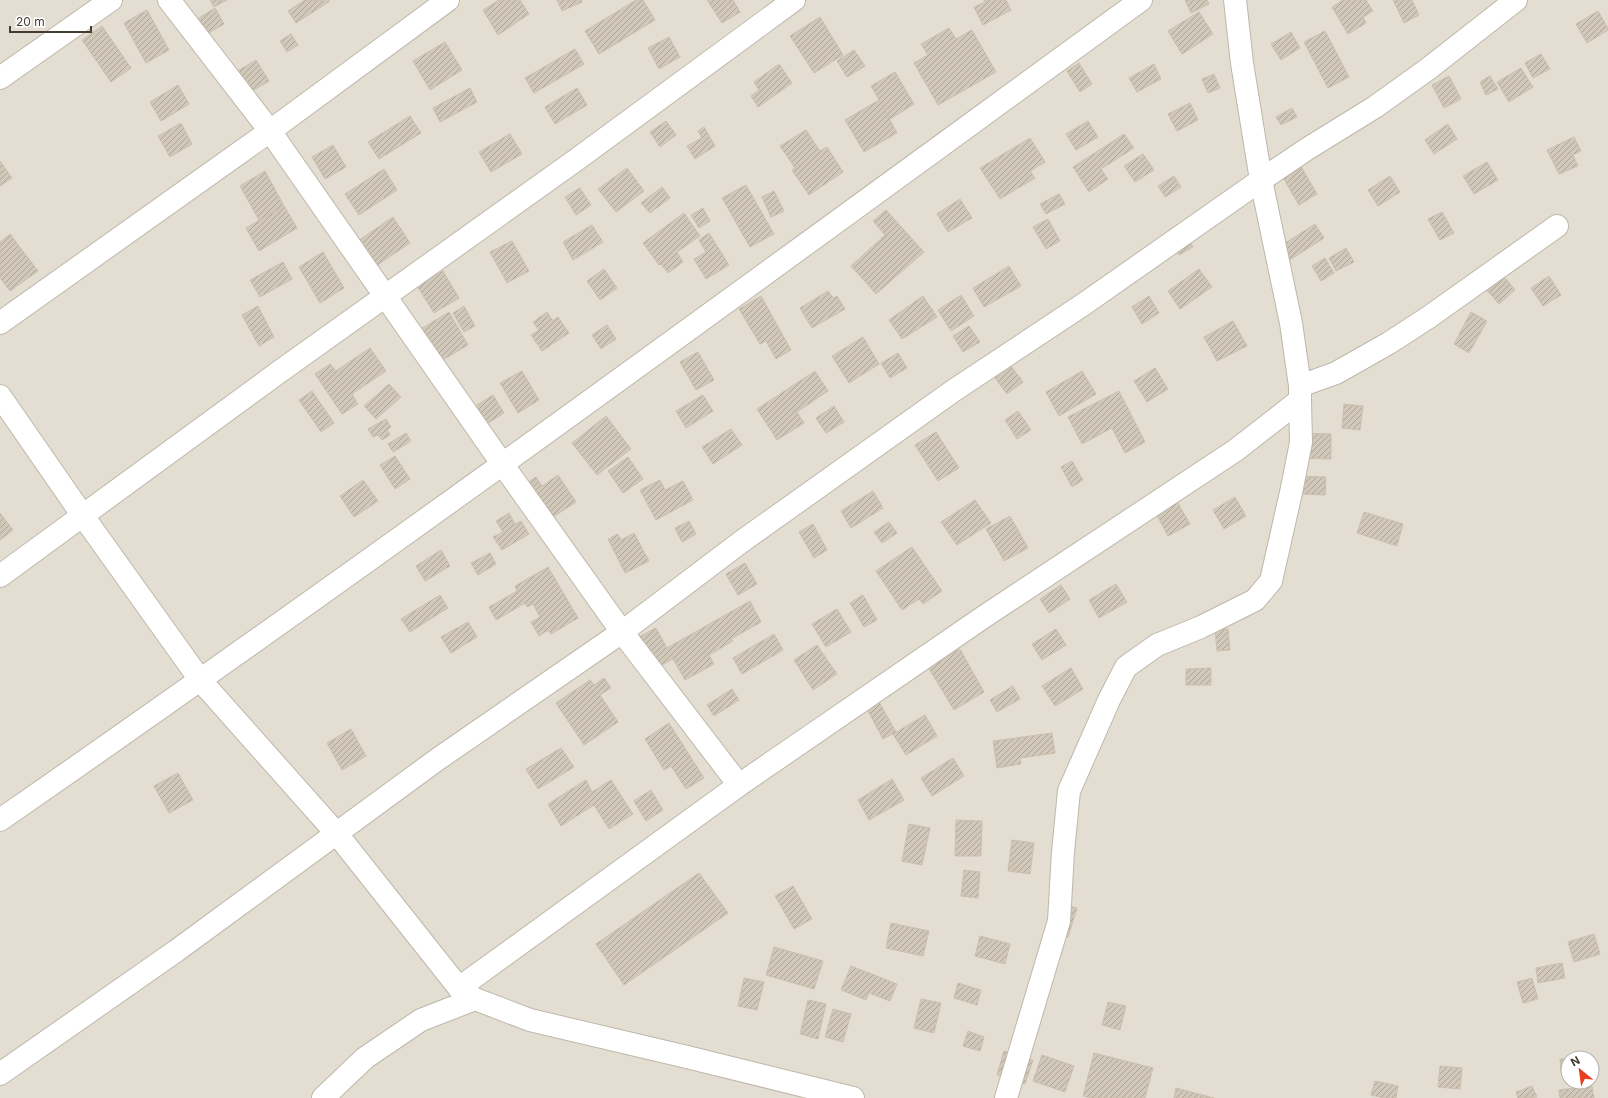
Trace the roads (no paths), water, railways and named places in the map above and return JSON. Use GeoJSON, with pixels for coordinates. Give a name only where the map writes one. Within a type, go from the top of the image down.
{"type":"FeatureCollection","features":[{"type":"Feature","properties":{"kind":"street"},"geometry":{"type":"LineString","coordinates":[[0,78],[111,0]]}},
{"type":"Feature","properties":{"kind":"street"},"geometry":{"type":"LineString","coordinates":[[168,0],[270,131],[503,465],[622,632],[739,785]]}},
{"type":"Feature","properties":{"kind":"street"},"geometry":{"type":"LineString","coordinates":[[0,323],[270,131],[448,0]]}},
{"type":"Feature","properties":{"kind":"street"},"geometry":{"type":"LineString","coordinates":[[0,576],[385,295],[576,160],[794,0]]}},
{"type":"Feature","properties":{"kind":"street"},"geometry":{"type":"LineString","coordinates":[[0,820],[201,681],[503,465],[1141,0]]}},
{"type":"Feature","properties":{"kind":"street"},"geometry":{"type":"LineString","coordinates":[[1006,1098],[1059,921],[1063,852],[1069,791],[1110,700],[1126,667],[1157,645],[1201,627],[1255,600],[1271,581],[1292,488],[1301,442],[1300,393],[1291,323],[1261,180],[1242,63],[1235,0]]}},
{"type":"Feature","properties":{"kind":"street"},"geometry":{"type":"LineString","coordinates":[[0,1074],[176,950],[445,754],[622,632],[741,542],[953,391],[1084,304],[1307,149],[1375,107],[1428,69],[1516,0]]}},
{"type":"Feature","properties":{"kind":"street"},"geometry":{"type":"LineString","coordinates":[[323,1098],[365,1058],[421,1020],[467,993],[739,785],[985,616],[1236,450],[1300,393],[1389,343],[1429,317],[1557,226]]}},
{"type":"Feature","properties":{"kind":"street"},"geometry":{"type":"LineString","coordinates":[[0,396],[83,516],[201,681],[337,834],[467,993],[530,1020],[853,1098]]}}]}
